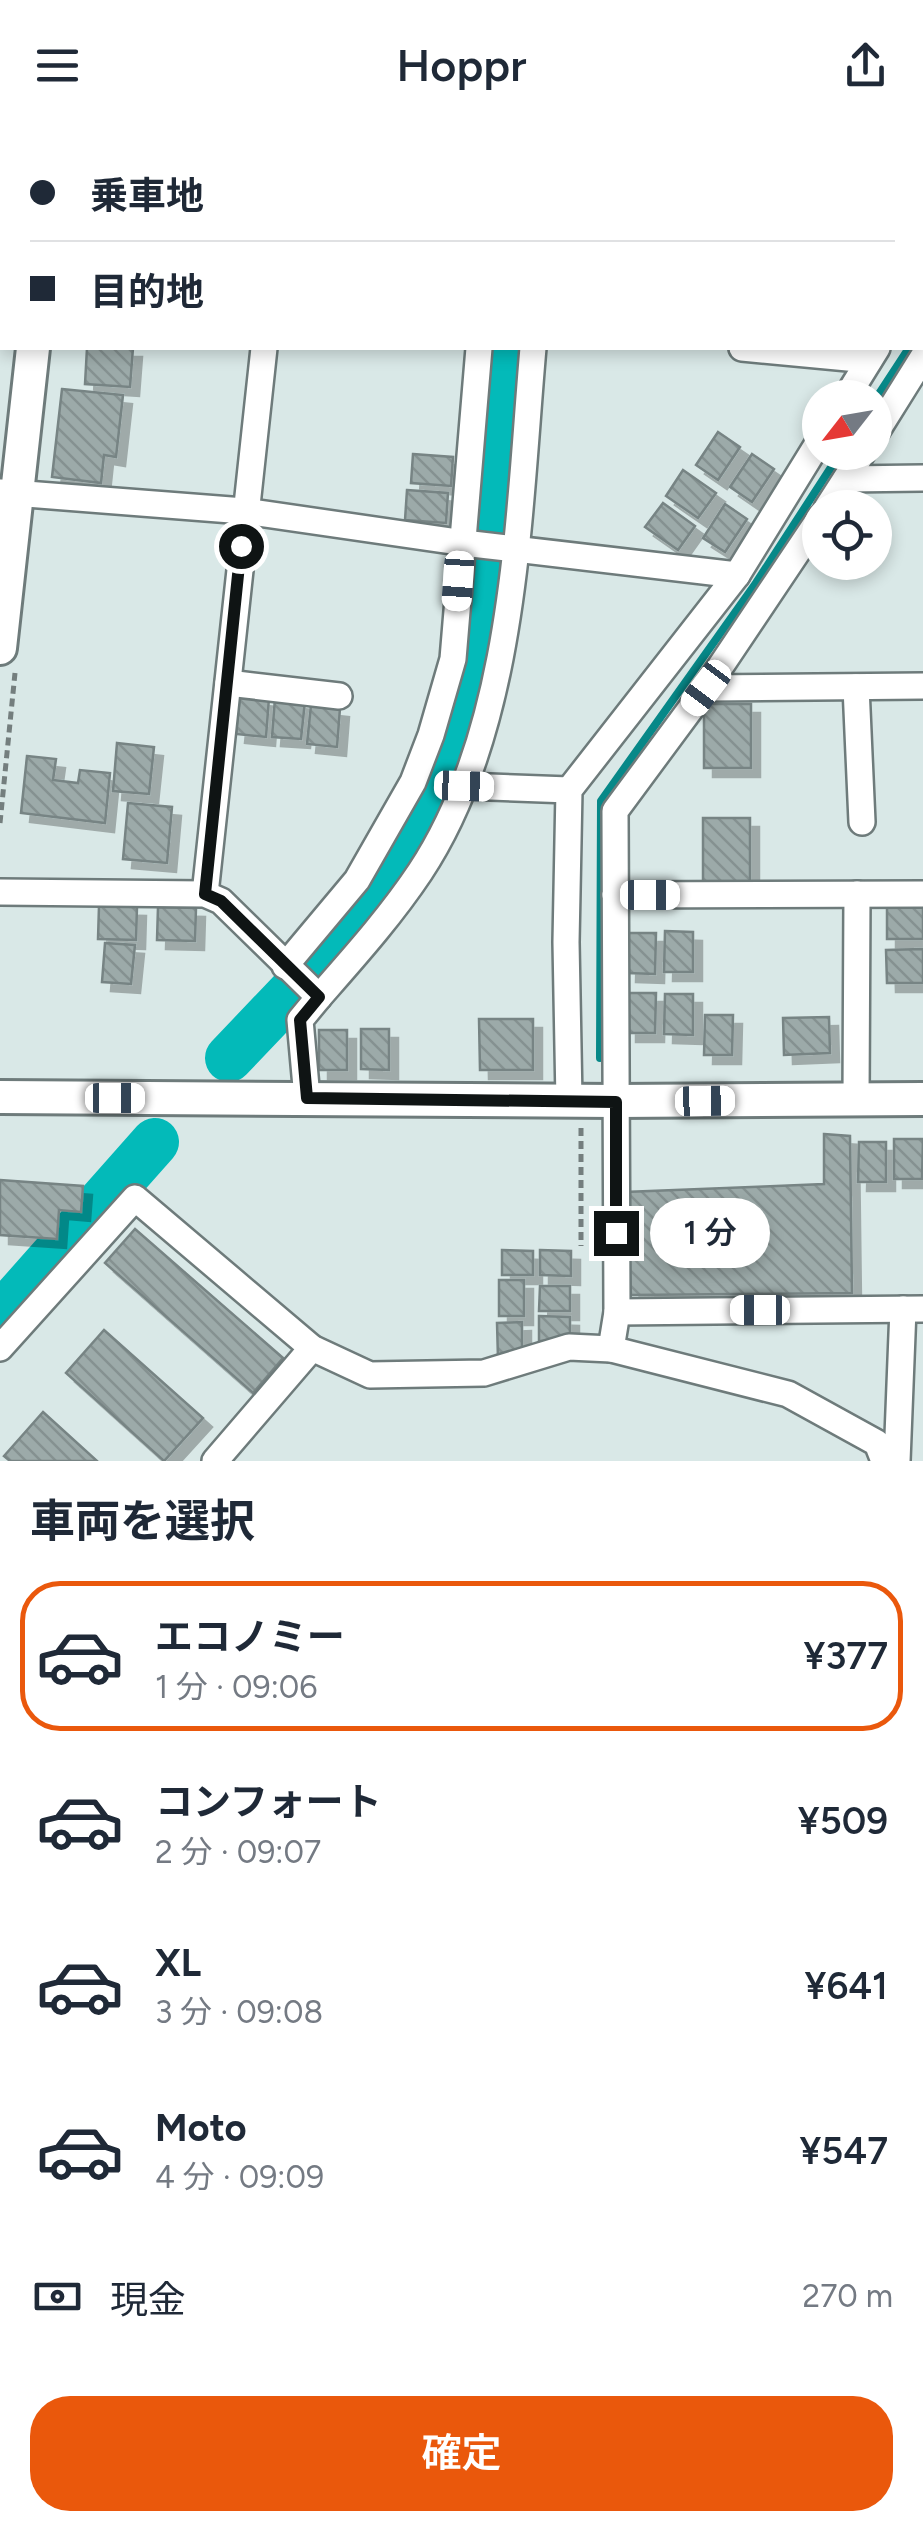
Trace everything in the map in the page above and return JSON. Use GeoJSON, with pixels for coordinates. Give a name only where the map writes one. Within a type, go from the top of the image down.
{"type":"FeatureCollection","features":[{"type":"Feature","properties":{"kind":"street"},"geometry":{"type":"LineString","coordinates":[[0,648],[8,493],[32,350]]}},
{"type":"Feature","properties":{"kind":"street"},"geometry":{"type":"LineString","coordinates":[[205,894],[264,350]]}},
{"type":"Feature","properties":{"kind":"street"},"geometry":{"type":"LineString","coordinates":[[307,1098],[301,981],[414,782],[453,659],[466,543],[479,350]]}},
{"type":"Feature","properties":{"kind":"street"},"geometry":{"type":"LineString","coordinates":[[301,981],[384,920],[421,870],[464,786],[500,665],[509,548],[533,350]]}},
{"type":"Feature","properties":{"kind":"street"},"geometry":{"type":"LineString","coordinates":[[786,350],[873,354],[857,380]]}},
{"type":"Feature","properties":{"kind":"street"},"geometry":{"type":"LineString","coordinates":[[892,407],[923,358]]}},
{"type":"Feature","properties":{"kind":"street"},"geometry":{"type":"LineString","coordinates":[[575,1108],[566,942],[570,790],[736,575],[802,469]]}},
{"type":"Feature","properties":{"kind":"street"},"geometry":{"type":"LineString","coordinates":[[839,490],[852,470]]}},
{"type":"Feature","properties":{"kind":"street"},"geometry":{"type":"LineString","coordinates":[[846,479],[923,478]]}},
{"type":"Feature","properties":{"kind":"street"},"geometry":{"type":"LineString","coordinates":[[8,493],[244,512],[736,575]]}},
{"type":"Feature","properties":{"kind":"street"},"geometry":{"type":"LineString","coordinates":[[611,1349],[617,1312],[614,811],[706,688],[802,545]]}},
{"type":"Feature","properties":{"kind":"street"},"geometry":{"type":"LineString","coordinates":[[228,683],[339,696]]}},
{"type":"Feature","properties":{"kind":"street"},"geometry":{"type":"LineString","coordinates":[[706,688],[923,686]]}},
{"type":"Feature","properties":{"kind":"street"},"geometry":{"type":"LineString","coordinates":[[856,687],[862,822]]}},
{"type":"Feature","properties":{"kind":"street"},"geometry":{"type":"LineString","coordinates":[[464,786],[570,790]]}},
{"type":"Feature","properties":{"kind":"street"},"geometry":{"type":"LineString","coordinates":[[0,892],[205,894],[221,901],[301,981]]}},
{"type":"Feature","properties":{"kind":"street"},"geometry":{"type":"LineString","coordinates":[[856,894],[856,1100]]}},
{"type":"Feature","properties":{"kind":"street"},"geometry":{"type":"LineString","coordinates":[[616,896],[923,894]]}},
{"type":"Feature","properties":{"kind":"street"},"geometry":{"type":"LineString","coordinates":[[0,1097],[307,1098],[575,1108],[616,1102],[923,1099]]}},
{"type":"Feature","properties":{"kind":"street"},"geometry":{"type":"LineString","coordinates":[[0,1348],[135,1198],[312,1348],[370,1375],[484,1374],[569,1347],[611,1349],[788,1394],[878,1443],[884,1461]]}},
{"type":"Feature","properties":{"kind":"street"},"geometry":{"type":"LineString","coordinates":[[617,1312],[913,1309],[897,1461]]}},
{"type":"Feature","properties":{"kind":"street"},"geometry":{"type":"LineString","coordinates":[[224,1457],[312,1348]]}},
{"type":"Feature","properties":{"kind":"path"},"geometry":{"type":"LineString","coordinates":[[575,1108],[581,1246]]}},
{"type":"Feature","properties":{"kind":"building"},"geometry":{"type":"Polygon","coordinates":[[[87,350],[133,350],[130,387],[85,384],[87,350]]]}},
{"type":"Feature","properties":{"kind":"building"},"geometry":{"type":"Polygon","coordinates":[[[62,389],[123,395],[116,457],[104,455],[101,483],[52,477],[62,389]]]}},
{"type":"Feature","properties":{"kind":"building"},"geometry":{"type":"Polygon","coordinates":[[[718,432],[740,447],[718,480],[696,465],[718,432]]]}},
{"type":"Feature","properties":{"kind":"building"},"geometry":{"type":"Polygon","coordinates":[[[413,454],[453,457],[451,486],[411,483],[413,454]]]}},
{"type":"Feature","properties":{"kind":"building"},"geometry":{"type":"Polygon","coordinates":[[[752,454],[774,469],[752,502],[730,487],[752,454]]]}},
{"type":"Feature","properties":{"kind":"building"},"geometry":{"type":"Polygon","coordinates":[[[683,470],[716,493],[698,518],[666,496],[683,470]]]}},
{"type":"Feature","properties":{"kind":"building"},"geometry":{"type":"Polygon","coordinates":[[[407,490],[448,493],[446,523],[405,520],[407,490]]]}},
{"type":"Feature","properties":{"kind":"building"},"geometry":{"type":"Polygon","coordinates":[[[663,503],[695,526],[678,550],[645,527],[663,503]]]}},
{"type":"Feature","properties":{"kind":"building"},"geometry":{"type":"Polygon","coordinates":[[[725,504],[747,519],[725,552],[703,538],[725,504]]]}},
{"type":"Feature","properties":{"kind":"building"},"geometry":{"type":"Polygon","coordinates":[[[240,695],[269,698],[266,737],[236,734],[240,695]]]}},
{"type":"Feature","properties":{"kind":"building"},"geometry":{"type":"Polygon","coordinates":[[[275,698],[305,701],[301,739],[272,737],[275,698]]]}},
{"type":"Feature","properties":{"kind":"building"},"geometry":{"type":"Polygon","coordinates":[[[704,704],[751,704],[751,768],[704,768],[704,704]]]}},
{"type":"Feature","properties":{"kind":"building"},"geometry":{"type":"Polygon","coordinates":[[[311,705],[340,708],[337,747],[307,744],[311,705]]]}},
{"type":"Feature","properties":{"kind":"building"},"geometry":{"type":"Polygon","coordinates":[[[117,743],[154,747],[149,794],[113,791],[117,743]]]}},
{"type":"Feature","properties":{"kind":"building"},"geometry":{"type":"Polygon","coordinates":[[[27,756],[56,759],[53,780],[78,783],[80,770],[110,773],[105,823],[21,813],[27,756]]]}},
{"type":"Feature","properties":{"kind":"building"},"geometry":{"type":"Polygon","coordinates":[[[128,803],[172,807],[167,863],[123,859],[128,803]]]}},
{"type":"Feature","properties":{"kind":"building"},"geometry":{"type":"Polygon","coordinates":[[[703,818],[750,818],[750,883],[703,883],[703,818]]]}},
{"type":"Feature","properties":{"kind":"building"},"geometry":{"type":"Polygon","coordinates":[[[923,905],[923,939],[887,939],[887,906],[923,905]]]}},
{"type":"Feature","properties":{"kind":"building"},"geometry":{"type":"Polygon","coordinates":[[[99,906],[137,907],[136,940],[98,939],[99,906]]]}},
{"type":"Feature","properties":{"kind":"building"},"geometry":{"type":"Polygon","coordinates":[[[158,907],[196,908],[195,941],[157,940],[158,907]]]}},
{"type":"Feature","properties":{"kind":"building"},"geometry":{"type":"Polygon","coordinates":[[[665,931],[693,932],[693,972],[664,972],[665,931]]]}},
{"type":"Feature","properties":{"kind":"building"},"geometry":{"type":"Polygon","coordinates":[[[628,933],[656,933],[655,974],[627,973],[628,933]]]}},
{"type":"Feature","properties":{"kind":"building"},"geometry":{"type":"Polygon","coordinates":[[[105,943],[135,945],[131,984],[102,982],[105,943]]]}},
{"type":"Feature","properties":{"kind":"building"},"geometry":{"type":"Polygon","coordinates":[[[923,949],[923,983],[887,983],[886,950],[923,949]]]}},
{"type":"Feature","properties":{"kind":"building"},"geometry":{"type":"Polygon","coordinates":[[[627,993],[656,993],[655,1033],[627,1033],[627,993]]]}},
{"type":"Feature","properties":{"kind":"building"},"geometry":{"type":"Polygon","coordinates":[[[665,994],[693,994],[693,1035],[664,1034],[665,994]]]}},
{"type":"Feature","properties":{"kind":"building"},"geometry":{"type":"Polygon","coordinates":[[[705,1015],[733,1015],[732,1055],[704,1055],[705,1015]]]}},
{"type":"Feature","properties":{"kind":"building"},"geometry":{"type":"Polygon","coordinates":[[[829,1017],[830,1053],[784,1055],[783,1018],[829,1017]]]}},
{"type":"Feature","properties":{"kind":"building"},"geometry":{"type":"Polygon","coordinates":[[[479,1019],[533,1019],[533,1070],[480,1070],[479,1019]]]}},
{"type":"Feature","properties":{"kind":"building"},"geometry":{"type":"Polygon","coordinates":[[[361,1029],[389,1029],[389,1070],[361,1069],[361,1029]]]}},
{"type":"Feature","properties":{"kind":"building"},"geometry":{"type":"Polygon","coordinates":[[[319,1030],[347,1030],[347,1070],[319,1070],[319,1030]]]}},
{"type":"Feature","properties":{"kind":"building"},"geometry":{"type":"Polygon","coordinates":[[[824,1134],[850,1136],[852,1293],[631,1295],[625,1192],[824,1184],[824,1134]]]}},
{"type":"Feature","properties":{"kind":"building"},"geometry":{"type":"Polygon","coordinates":[[[894,1139],[923,1139],[922,1179],[894,1179],[894,1139]]]}},
{"type":"Feature","properties":{"kind":"building"},"geometry":{"type":"Polygon","coordinates":[[[859,1142],[886,1142],[886,1182],[858,1182],[859,1142]]]}},
{"type":"Feature","properties":{"kind":"building"},"geometry":{"type":"Polygon","coordinates":[[[0,1180],[83,1186],[81,1212],[59,1210],[57,1239],[0,1235],[0,1180]]]}},
{"type":"Feature","properties":{"kind":"building"},"geometry":{"type":"Polygon","coordinates":[[[135,1229],[283,1358],[253,1393],[105,1263],[135,1229]]]}},
{"type":"Feature","properties":{"kind":"building"},"geometry":{"type":"Polygon","coordinates":[[[502,1250],[533,1251],[533,1275],[502,1275],[502,1250]]]}},
{"type":"Feature","properties":{"kind":"building"},"geometry":{"type":"Polygon","coordinates":[[[540,1250],[571,1251],[571,1276],[540,1275],[540,1250]]]}},
{"type":"Feature","properties":{"kind":"building"},"geometry":{"type":"Polygon","coordinates":[[[499,1280],[524,1280],[524,1316],[499,1316],[499,1280]]]}},
{"type":"Feature","properties":{"kind":"building"},"geometry":{"type":"Polygon","coordinates":[[[540,1286],[570,1286],[570,1311],[539,1311],[540,1286]]]}},
{"type":"Feature","properties":{"kind":"building"},"geometry":{"type":"Polygon","coordinates":[[[539,1316],[570,1317],[570,1341],[539,1341],[539,1316]]]}},
{"type":"Feature","properties":{"kind":"building"},"geometry":{"type":"Polygon","coordinates":[[[522,1322],[522,1359],[498,1359],[497,1323],[522,1322]]]}},
{"type":"Feature","properties":{"kind":"building"},"geometry":{"type":"Polygon","coordinates":[[[104,1330],[203,1418],[164,1461],[66,1373],[104,1330]]]}},
{"type":"Feature","properties":{"kind":"building"},"geometry":{"type":"Polygon","coordinates":[[[43,1412],[97,1461],[10,1461],[4,1456],[43,1412]]]}},
{"type":"Feature","properties":{"kind":"waterway"},"geometry":{"type":"LineString","coordinates":[[229,1058],[349,932],[449,757],[492,526],[504,350]]}},
{"type":"Feature","properties":{"kind":"waterway"},"geometry":{"type":"LineString","coordinates":[[888,380],[908,350]]}},
{"type":"Feature","properties":{"kind":"waterway"},"geometry":{"type":"LineString","coordinates":[[600,1058],[601,801],[756,583],[829,470]]}},
{"type":"Feature","properties":{"kind":"waterway"},"geometry":{"type":"LineString","coordinates":[[0,1317],[155,1142]]}},
{"type":"Feature","properties":{"kind":"route"},"geometry":{"type":"LineString","coordinates":[[241,546],[205,894],[221,901],[319,997],[300,1020],[307,1098],[616,1102],[616,1233]]}}]}
